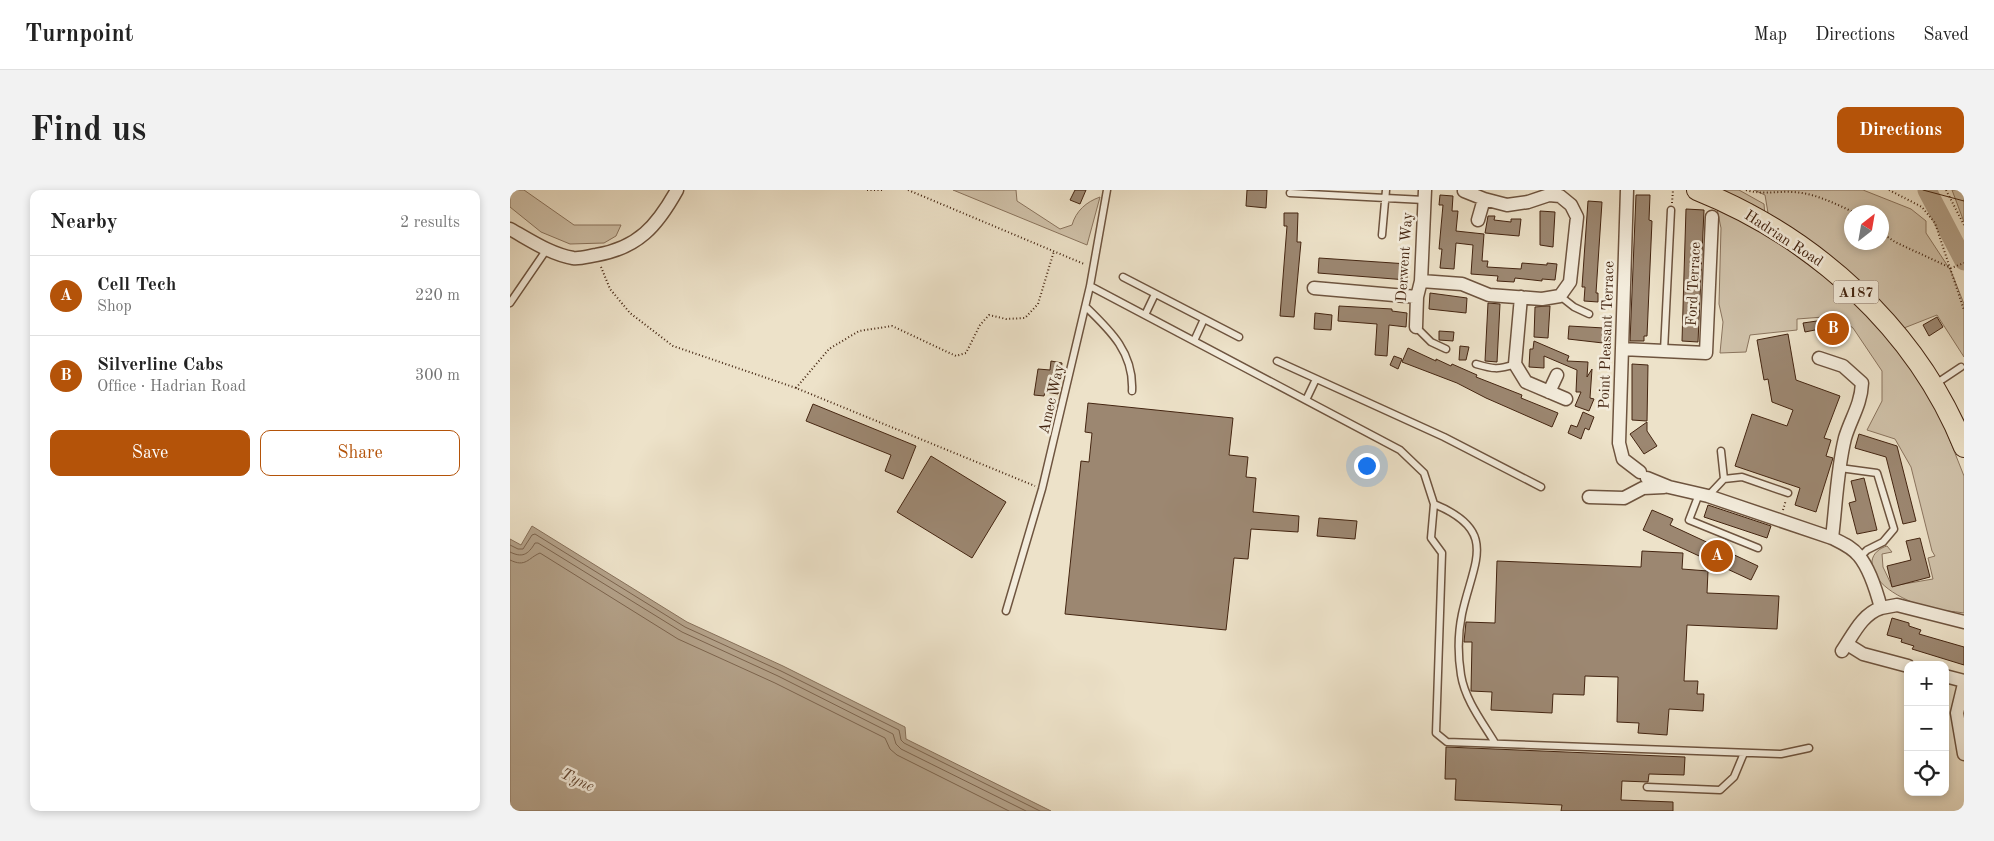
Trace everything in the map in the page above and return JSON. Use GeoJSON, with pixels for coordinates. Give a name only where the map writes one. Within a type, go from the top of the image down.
{"type":"FeatureCollection","features":[{"type":"Feature","properties":{"kind":"main road","name":"Hadrian Road"},"geometry":{"type":"LineString","coordinates":[[1696,190],[1758,219],[1792,240],[1827,266],[1864,299],[1907,347],[1933,386],[1950,416],[1964,447]]}},
{"type":"Feature","properties":{"kind":"street"},"geometry":{"type":"LineString","coordinates":[[510,229],[556,253],[576,258],[616,251],[638,240],[667,208],[677,190]]}},
{"type":"Feature","properties":{"kind":"street","name":"Point Pleasant Terrace"},"geometry":{"type":"LineString","coordinates":[[1626,190],[1619,443],[1623,459],[1643,475],[1669,487]]}},
{"type":"Feature","properties":{"kind":"street"},"geometry":{"type":"LineString","coordinates":[[1421,281],[1462,284],[1489,295],[1542,299],[1560,296],[1570,282],[1577,217],[1571,205],[1560,196],[1549,195],[1528,202],[1506,204],[1484,199],[1464,191]]}},
{"type":"Feature","properties":{"kind":"street","name":"Derwent Way"},"geometry":{"type":"LineString","coordinates":[[1416,327],[1417,297],[1421,281],[1425,195]]}},
{"type":"Feature","properties":{"kind":"street"},"geometry":{"type":"LineString","coordinates":[[1478,220],[1484,199]]}},
{"type":"Feature","properties":{"kind":"street","name":"Ford Terrace"},"geometry":{"type":"LineString","coordinates":[[1664,351],[1706,353],[1712,217]]}},
{"type":"Feature","properties":{"kind":"street"},"geometry":{"type":"LineString","coordinates":[[1314,288],[1417,297]]}},
{"type":"Feature","properties":{"kind":"street"},"geometry":{"type":"LineString","coordinates":[[1521,297],[1515,364],[1526,382],[1566,399]]}},
{"type":"Feature","properties":{"kind":"street"},"geometry":{"type":"LineString","coordinates":[[1622,349],[1664,351]]}},
{"type":"Feature","properties":{"kind":"street"},"geometry":{"type":"LineString","coordinates":[[1819,358],[1842,366],[1862,382],[1859,406],[1846,437],[1840,468],[1832,538]]}},
{"type":"Feature","properties":{"kind":"street"},"geometry":{"type":"LineString","coordinates":[[1549,392],[1556,375]]}},
{"type":"Feature","properties":{"kind":"street"},"geometry":{"type":"LineString","coordinates":[[1589,497],[1624,498],[1644,488],[1669,487],[1704,495],[1832,538],[1849,547],[1860,557],[1876,591],[1881,608]]}},
{"type":"Feature","properties":{"kind":"street"},"geometry":{"type":"LineString","coordinates":[[1904,665],[1845,648],[1858,626],[1874,610],[1897,605],[1964,622]]}},
{"type":"Feature","properties":{"kind":"street"},"geometry":{"type":"LineString","coordinates":[[1949,677],[1964,682],[1957,714],[1964,754]]}},
{"type":"Feature","properties":{"kind":"lane","name":"Amec Way"},"geometry":{"type":"LineString","coordinates":[[1006,611],[1042,489],[1086,307],[1106,190]]}},
{"type":"Feature","properties":{"kind":"lane"},"geometry":{"type":"LineString","coordinates":[[1382,235],[1386,190]]}},
{"type":"Feature","properties":{"kind":"lane"},"geometry":{"type":"LineString","coordinates":[[1290,193],[1385,198],[1425,195]]}},
{"type":"Feature","properties":{"kind":"lane"},"geometry":{"type":"LineString","coordinates":[[1664,351],[1671,210]]}},
{"type":"Feature","properties":{"kind":"lane"},"geometry":{"type":"LineString","coordinates":[[510,303],[547,249]]}},
{"type":"Feature","properties":{"kind":"lane"},"geometry":{"type":"LineString","coordinates":[[1123,277],[1239,337]]}},
{"type":"Feature","properties":{"kind":"lane"},"geometry":{"type":"LineString","coordinates":[[1090,286],[1400,450],[1424,474],[1434,504],[1431,538],[1442,553],[1436,733],[1447,742],[1781,754],[1809,748]]}},
{"type":"Feature","properties":{"kind":"lane"},"geometry":{"type":"LineString","coordinates":[[1145,315],[1155,294]]}},
{"type":"Feature","properties":{"kind":"lane"},"geometry":{"type":"LineString","coordinates":[[1560,296],[1574,307],[1589,314]]}},
{"type":"Feature","properties":{"kind":"lane"},"geometry":{"type":"LineString","coordinates":[[1086,307],[1116,337],[1122,346],[1130,367],[1132,391]]}},
{"type":"Feature","properties":{"kind":"lane"},"geometry":{"type":"LineString","coordinates":[[1194,341],[1204,319]]}},
{"type":"Feature","properties":{"kind":"lane"},"geometry":{"type":"LineString","coordinates":[[1416,327],[1431,342],[1446,349]]}},
{"type":"Feature","properties":{"kind":"lane"},"geometry":{"type":"LineString","coordinates":[[1277,361],[1444,438],[1541,487]]}},
{"type":"Feature","properties":{"kind":"lane"},"geometry":{"type":"LineString","coordinates":[[1476,364],[1494,369],[1515,364]]}},
{"type":"Feature","properties":{"kind":"lane"},"geometry":{"type":"LineString","coordinates":[[1933,386],[1961,367]]}},
{"type":"Feature","properties":{"kind":"lane"},"geometry":{"type":"LineString","coordinates":[[1306,400],[1316,378]]}},
{"type":"Feature","properties":{"kind":"lane"},"geometry":{"type":"LineString","coordinates":[[1721,451],[1724,479]]}},
{"type":"Feature","properties":{"kind":"lane"},"geometry":{"type":"LineString","coordinates":[[1840,468],[1877,473],[1894,529],[1883,542],[1866,550],[1860,557]]}},
{"type":"Feature","properties":{"kind":"lane"},"geometry":{"type":"LineString","coordinates":[[1758,548],[1689,520],[1704,495],[1724,479],[1742,477],[1788,493]]}},
{"type":"Feature","properties":{"kind":"lane"},"geometry":{"type":"LineString","coordinates":[[1434,504],[1452,511],[1463,520],[1474,532],[1478,547],[1477,562],[1459,629],[1461,677],[1468,698],[1496,744]]}},
{"type":"Feature","properties":{"kind":"lane"},"geometry":{"type":"LineString","coordinates":[[1647,787],[1720,790],[1734,777],[1744,753]]}},
{"type":"Feature","properties":{"kind":"path"},"geometry":{"type":"LineString","coordinates":[[866,190],[883,190]]}},
{"type":"Feature","properties":{"kind":"path"},"geometry":{"type":"LineString","coordinates":[[908,190],[1093,268]]}},
{"type":"Feature","properties":{"kind":"path"},"geometry":{"type":"LineString","coordinates":[[1671,210],[1673,190]]}},
{"type":"Feature","properties":{"kind":"path"},"geometry":{"type":"LineString","coordinates":[[1746,190],[1757,192],[1791,192],[1810,195],[1844,208]]}},
{"type":"Feature","properties":{"kind":"path"},"geometry":{"type":"LineString","coordinates":[[1757,192],[1762,190]]}},
{"type":"Feature","properties":{"kind":"path"},"geometry":{"type":"LineString","coordinates":[[1889,190],[1910,200],[1929,214],[1939,232],[1964,310]]}},
{"type":"Feature","properties":{"kind":"path"},"geometry":{"type":"LineString","coordinates":[[1946,190],[1964,225]]}},
{"type":"Feature","properties":{"kind":"path"},"geometry":{"type":"LineString","coordinates":[[1889,238],[1951,268],[1964,263]]}},
{"type":"Feature","properties":{"kind":"path"},"geometry":{"type":"LineString","coordinates":[[796,388],[828,350],[859,331],[892,326],[956,356],[966,353],[980,325],[989,315],[1006,319],[1025,318],[1038,304],[1054,251]]}},
{"type":"Feature","properties":{"kind":"path"},"geometry":{"type":"LineString","coordinates":[[597,255],[610,288],[630,313],[673,346],[796,388],[1042,489]]}},
{"type":"Feature","properties":{"kind":"path"},"geometry":{"type":"LineString","coordinates":[[1780,520],[1788,493]]}},
{"type":"Feature","properties":{"kind":"shaded area"},"geometry":{"type":"Polygon","coordinates":[[[510,190],[524,190],[574,225],[621,225],[616,236],[604,243],[570,244],[541,232],[510,207],[510,190]]]}},
{"type":"Feature","properties":{"kind":"shaded area"},"geometry":{"type":"Polygon","coordinates":[[[953,190],[1016,190],[1017,201],[1060,229],[1072,225],[1076,215],[1082,208],[1100,197],[1087,245],[953,190]]]}},
{"type":"Feature","properties":{"kind":"shaded area"},"geometry":{"type":"Polygon","coordinates":[[[1711,190],[1739,190],[1764,204],[1765,216],[1711,190]]]}},
{"type":"Feature","properties":{"kind":"shaded area"},"geometry":{"type":"Polygon","coordinates":[[[1754,190],[1863,190],[1911,209],[1926,221],[1926,233],[1951,271],[1964,304],[1964,357],[1937,315],[1904,328],[1832,259],[1768,213],[1765,195],[1754,190]]]}},
{"type":"Feature","properties":{"kind":"shaded area"},"geometry":{"type":"Polygon","coordinates":[[[1952,190],[1964,190],[1964,222],[1952,190]]]}},
{"type":"Feature","properties":{"kind":"shaded area"},"geometry":{"type":"Polygon","coordinates":[[[1716,204],[1783,246],[1827,279],[1879,325],[1919,375],[1947,433],[1964,476],[1964,613],[1929,608],[1902,598],[1884,586],[1873,570],[1872,561],[1875,553],[1887,546],[1892,552],[1882,554],[1883,567],[1892,586],[1933,579],[1928,558],[1935,556],[1932,551],[1911,467],[1895,439],[1867,430],[1882,401],[1882,371],[1853,328],[1837,316],[1797,319],[1797,330],[1750,335],[1746,352],[1720,353],[1723,322],[1719,304],[1721,228],[1716,204]]]}},
{"type":"Feature","properties":{"kind":"water","name":"Tyne"},"geometry":{"type":"Polygon","coordinates":[[[532,526],[687,622],[783,666],[905,727],[906,739],[1051,811],[510,811],[510,539],[521,545],[532,526]]]}},
{"type":"Feature","properties":{"kind":"building"},"geometry":{"type":"Polygon","coordinates":[[[1075,190],[1086,190],[1080,204],[1070,200],[1075,190]]]}},
{"type":"Feature","properties":{"kind":"building"},"geometry":{"type":"Polygon","coordinates":[[[1247,190],[1267,190],[1266,208],[1246,206],[1247,190]]]}},
{"type":"Feature","properties":{"kind":"building"},"geometry":{"type":"Polygon","coordinates":[[[1440,195],[1453,196],[1452,211],[1458,211],[1456,231],[1484,234],[1482,261],[1488,261],[1487,267],[1521,269],[1522,263],[1557,264],[1555,280],[1542,279],[1542,281],[1515,278],[1514,282],[1497,281],[1498,276],[1471,274],[1473,245],[1456,243],[1454,269],[1440,268],[1442,249],[1439,249],[1443,205],[1439,205],[1440,195]]]}},
{"type":"Feature","properties":{"kind":"building"},"geometry":{"type":"Polygon","coordinates":[[[1636,195],[1650,195],[1649,220],[1652,221],[1647,336],[1644,336],[1644,341],[1630,341],[1636,195]]]}},
{"type":"Feature","properties":{"kind":"building"},"geometry":{"type":"Polygon","coordinates":[[[1588,201],[1602,202],[1596,293],[1598,293],[1598,302],[1584,301],[1585,287],[1582,287],[1588,201]]]}},
{"type":"Feature","properties":{"kind":"building"},"geometry":{"type":"Polygon","coordinates":[[[1686,209],[1704,210],[1698,342],[1682,341],[1686,209]]]}},
{"type":"Feature","properties":{"kind":"building"},"geometry":{"type":"Polygon","coordinates":[[[1540,211],[1555,212],[1553,247],[1540,245],[1540,211]]]}},
{"type":"Feature","properties":{"kind":"building"},"geometry":{"type":"Polygon","coordinates":[[[1284,213],[1298,213],[1297,242],[1301,242],[1294,317],[1280,316],[1287,226],[1284,226],[1284,213]]]}},
{"type":"Feature","properties":{"kind":"building"},"geometry":{"type":"Polygon","coordinates":[[[1488,216],[1495,216],[1494,220],[1511,222],[1511,219],[1521,219],[1519,236],[1485,233],[1488,216]]]}},
{"type":"Feature","properties":{"kind":"building"},"geometry":{"type":"Polygon","coordinates":[[[1319,258],[1408,264],[1407,280],[1318,273],[1319,258]]]}},
{"type":"Feature","properties":{"kind":"building"},"geometry":{"type":"Polygon","coordinates":[[[1430,293],[1467,298],[1466,313],[1429,309],[1430,293]]]}},
{"type":"Feature","properties":{"kind":"building"},"geometry":{"type":"Polygon","coordinates":[[[1488,303],[1500,304],[1497,362],[1485,361],[1488,303]]]}},
{"type":"Feature","properties":{"kind":"building"},"geometry":{"type":"Polygon","coordinates":[[[1339,306],[1392,309],[1392,311],[1407,313],[1406,327],[1389,325],[1387,356],[1375,355],[1377,324],[1338,321],[1339,306]]]}},
{"type":"Feature","properties":{"kind":"building"},"geometry":{"type":"Polygon","coordinates":[[[1550,306],[1548,338],[1534,337],[1535,307],[1550,306]]]}},
{"type":"Feature","properties":{"kind":"building"},"geometry":{"type":"Polygon","coordinates":[[[1315,313],[1332,315],[1331,330],[1314,329],[1315,313]]]}},
{"type":"Feature","properties":{"kind":"building"},"geometry":{"type":"Polygon","coordinates":[[[1937,317],[1943,327],[1929,336],[1923,325],[1937,317]]]}},
{"type":"Feature","properties":{"kind":"building"},"geometry":{"type":"Polygon","coordinates":[[[1838,318],[1841,338],[1832,339],[1830,327],[1805,332],[1803,323],[1838,318]]]}},
{"type":"Feature","properties":{"kind":"building"},"geometry":{"type":"Polygon","coordinates":[[[1569,326],[1604,328],[1603,343],[1568,339],[1569,326]]]}},
{"type":"Feature","properties":{"kind":"building"},"geometry":{"type":"Polygon","coordinates":[[[1439,331],[1454,332],[1453,341],[1439,340],[1439,331]]]}},
{"type":"Feature","properties":{"kind":"building"},"geometry":{"type":"Polygon","coordinates":[[[1788,334],[1796,380],[1840,396],[1824,438],[1831,440],[1826,456],[1833,458],[1816,512],[1795,505],[1800,488],[1735,466],[1752,414],[1787,426],[1793,410],[1772,402],[1768,379],[1764,380],[1757,340],[1788,334]]]}},
{"type":"Feature","properties":{"kind":"building"},"geometry":{"type":"Polygon","coordinates":[[[1534,341],[1569,356],[1567,361],[1588,362],[1587,377],[1592,369],[1590,398],[1594,399],[1589,411],[1575,406],[1581,392],[1576,392],[1577,370],[1544,356],[1544,368],[1529,367],[1530,349],[1533,349],[1534,341]]]}},
{"type":"Feature","properties":{"kind":"building"},"geometry":{"type":"Polygon","coordinates":[[[1460,346],[1469,347],[1466,360],[1459,360],[1460,346]]]}},
{"type":"Feature","properties":{"kind":"building"},"geometry":{"type":"Polygon","coordinates":[[[1408,348],[1436,361],[1436,359],[1451,366],[1452,364],[1477,375],[1476,377],[1522,395],[1521,398],[1558,413],[1552,427],[1457,383],[1402,362],[1408,348]]]}},
{"type":"Feature","properties":{"kind":"building"},"geometry":{"type":"Polygon","coordinates":[[[1394,356],[1402,359],[1398,369],[1390,365],[1394,356]]]}},
{"type":"Feature","properties":{"kind":"building"},"geometry":{"type":"Polygon","coordinates":[[[1051,361],[1062,363],[1058,394],[1045,392],[1044,396],[1034,395],[1038,369],[1050,370],[1051,361]]]}},
{"type":"Feature","properties":{"kind":"building"},"geometry":{"type":"Polygon","coordinates":[[[1632,364],[1648,365],[1647,421],[1632,420],[1632,364]]]}},
{"type":"Feature","properties":{"kind":"building"},"geometry":{"type":"Polygon","coordinates":[[[1088,403],[1233,418],[1229,455],[1248,457],[1246,477],[1256,478],[1253,512],[1299,516],[1298,532],[1251,529],[1248,559],[1234,558],[1226,630],[1065,614],[1081,461],[1089,462],[1092,433],[1085,432],[1088,403]]]}},
{"type":"Feature","properties":{"kind":"building"},"geometry":{"type":"Polygon","coordinates":[[[813,404],[916,446],[903,479],[885,471],[891,455],[806,421],[813,404]]]}},
{"type":"Feature","properties":{"kind":"building"},"geometry":{"type":"Polygon","coordinates":[[[1583,412],[1594,417],[1589,430],[1585,428],[1581,439],[1568,433],[1571,425],[1577,427],[1583,412]]]}},
{"type":"Feature","properties":{"kind":"building"},"geometry":{"type":"Polygon","coordinates":[[[1647,422],[1647,431],[1657,446],[1644,454],[1630,434],[1647,422]]]}},
{"type":"Feature","properties":{"kind":"building"},"geometry":{"type":"Polygon","coordinates":[[[1859,434],[1897,446],[1916,521],[1903,524],[1886,457],[1855,448],[1859,434]]]}},
{"type":"Feature","properties":{"kind":"building"},"geometry":{"type":"Polygon","coordinates":[[[931,456],[1006,502],[972,558],[897,512],[931,456]]]}},
{"type":"Feature","properties":{"kind":"building"},"geometry":{"type":"Polygon","coordinates":[[[1864,478],[1877,530],[1857,534],[1849,503],[1856,501],[1851,481],[1864,478]]]}},
{"type":"Feature","properties":{"kind":"building"},"geometry":{"type":"Polygon","coordinates":[[[1708,505],[1771,526],[1767,538],[1704,517],[1708,505]]]}},
{"type":"Feature","properties":{"kind":"building"},"geometry":{"type":"Polygon","coordinates":[[[1652,510],[1673,519],[1670,525],[1758,566],[1751,580],[1643,530],[1652,510]]]}},
{"type":"Feature","properties":{"kind":"building"},"geometry":{"type":"Polygon","coordinates":[[[1319,518],[1357,521],[1355,539],[1317,536],[1319,518]]]}},
{"type":"Feature","properties":{"kind":"building"},"geometry":{"type":"Polygon","coordinates":[[[1920,538],[1930,577],[1892,587],[1887,566],[1911,560],[1906,541],[1920,538]]]}},
{"type":"Feature","properties":{"kind":"building"},"geometry":{"type":"Polygon","coordinates":[[[1642,551],[1683,553],[1682,569],[1708,571],[1707,593],[1779,596],[1777,629],[1687,625],[1684,681],[1698,681],[1697,694],[1704,694],[1703,711],[1669,709],[1667,735],[1638,733],[1639,723],[1617,722],[1618,677],[1585,676],[1584,695],[1553,694],[1552,713],[1491,710],[1492,692],[1471,691],[1472,642],[1464,642],[1466,622],[1495,623],[1497,561],[1641,567],[1642,551]]]}},
{"type":"Feature","properties":{"kind":"building"},"geometry":{"type":"Polygon","coordinates":[[[1892,618],[1909,623],[1909,626],[1921,630],[1919,634],[1964,647],[1964,665],[1912,649],[1914,646],[1901,642],[1902,639],[1887,635],[1892,618]]]}},
{"type":"Feature","properties":{"kind":"building"},"geometry":{"type":"Polygon","coordinates":[[[1446,747],[1685,757],[1684,775],[1649,774],[1648,782],[1622,781],[1621,800],[1673,802],[1673,811],[1561,811],[1562,805],[1455,800],[1456,779],[1445,779],[1446,747]]]}},
{"type":"Feature","properties":{"kind":"waterway"},"geometry":{"type":"LineString","coordinates":[[1927,190],[1964,261]]}},
{"type":"Feature","properties":{"kind":"tram line"},"geometry":{"type":"LineString","coordinates":[[1923,190],[1964,201]]}},
{"type":"Feature","properties":{"kind":"place","name":"Silverline Cabs"},"geometry":{"type":"Point","coordinates":[1833,329]}},
{"type":"Feature","properties":{"kind":"place","name":"Cell Tech"},"geometry":{"type":"Point","coordinates":[1717,556]}}]}
